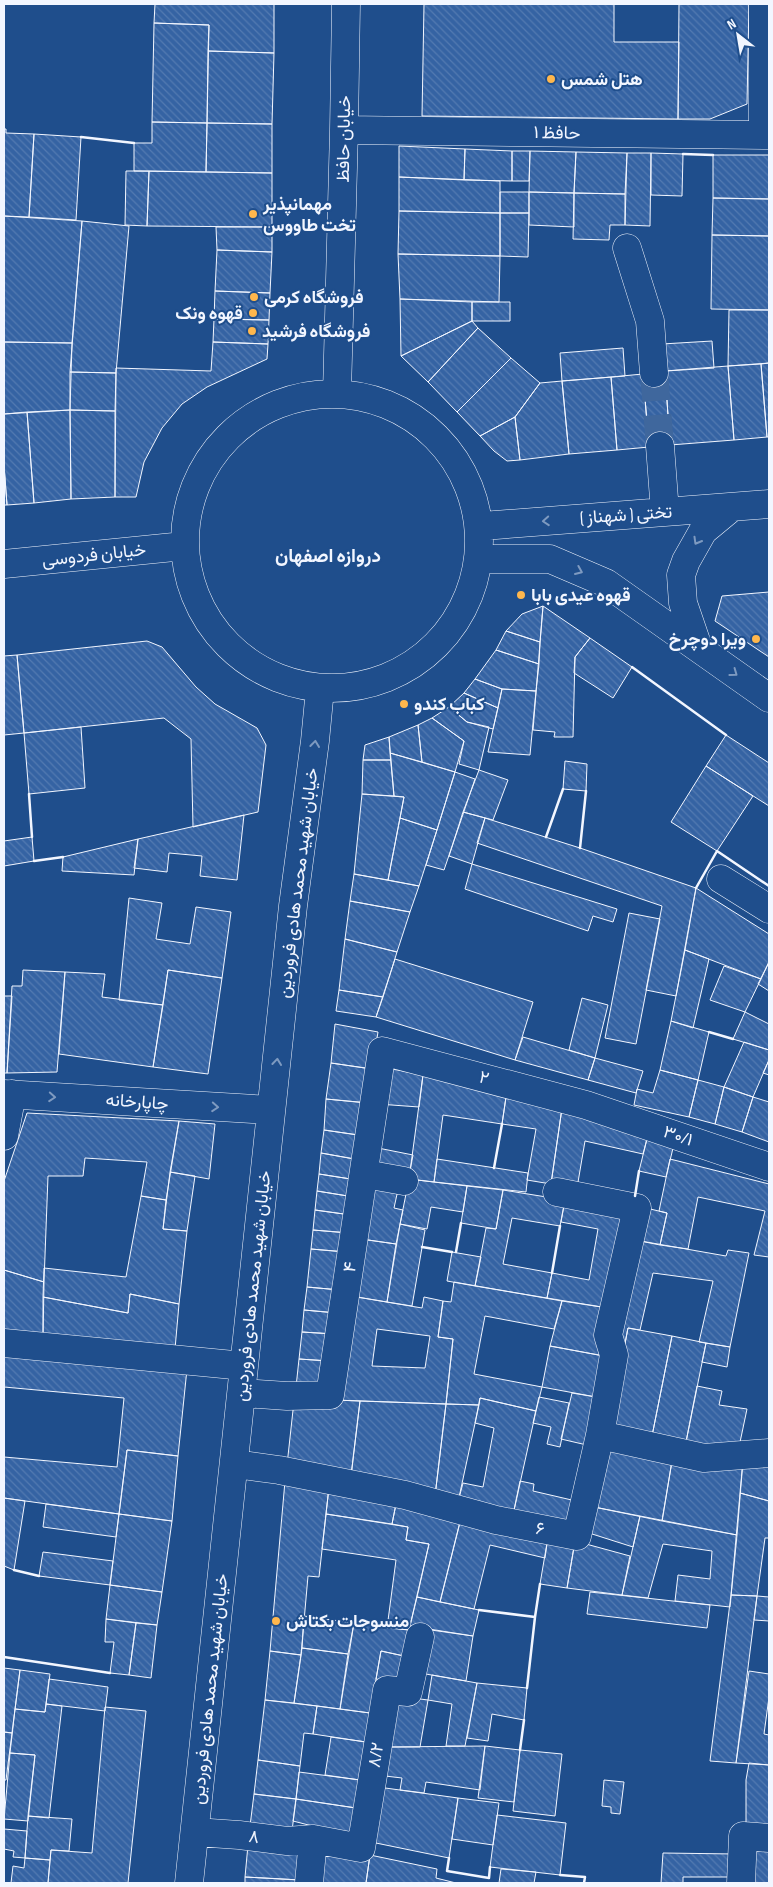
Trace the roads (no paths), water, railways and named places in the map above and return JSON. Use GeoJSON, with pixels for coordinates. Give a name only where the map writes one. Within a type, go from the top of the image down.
{"type":"FeatureCollection","features":[{"type":"Feature","properties":{"kind":"street","name":"خیابان حافظ"},"geometry":{"type":"LineString","coordinates":[[337,393],[346,4]]}},
{"type":"Feature","properties":{"kind":"street"},"geometry":{"type":"LineString","coordinates":[[763,4],[766,135]]}},
{"type":"Feature","properties":{"kind":"street","name":"حافظ ۱"},"geometry":{"type":"LineString","coordinates":[[344,130],[766,135]]}},
{"type":"Feature","properties":{"kind":"street"},"geometry":{"type":"LineString","coordinates":[[627,248],[650,321],[654,373]]}},
{"type":"Feature","properties":{"kind":"street"},"geometry":{"type":"LineString","coordinates":[[337,393],[386,403],[429,429],[461,467],[482,526],[481,559],[473,589],[450,632],[414,665],[369,685],[320,689],[272,677],[231,650],[206,620],[190,584],[184,546],[190,498],[212,455],[246,421],[290,400],[337,393]]}},
{"type":"Feature","properties":{"kind":"street"},"geometry":{"type":"LineString","coordinates":[[660,446],[665,512]]}},
{"type":"Feature","properties":{"kind":"street","name":"تختی ( شهناز )"},"geometry":{"type":"LineString","coordinates":[[482,526],[769,504]]}},
{"type":"Feature","properties":{"kind":"street"},"geometry":{"type":"LineString","coordinates":[[698,647],[684,603],[681,575],[686,561],[703,531],[732,507]]}},
{"type":"Feature","properties":{"kind":"street","name":"خیابان فردوسی"},"geometry":{"type":"LineString","coordinates":[[4,564],[184,546]]}},
{"type":"Feature","properties":{"kind":"street"},"geometry":{"type":"LineString","coordinates":[[481,559],[550,559],[606,583],[769,698]]}},
{"type":"Feature","properties":{"kind":"street","name":"خیابان شهید محمد هادی فروردین"},"geometry":{"type":"LineString","coordinates":[[189,1883],[293,906],[320,689]]}},
{"type":"Feature","properties":{"kind":"street"},"geometry":{"type":"LineString","coordinates":[[721,880],[769,909]]}},
{"type":"Feature","properties":{"kind":"street","name":"۲"},"geometry":{"type":"LineString","coordinates":[[382,1050],[586,1105]]}},
{"type":"Feature","properties":{"kind":"street","name":"۴"},"geometry":{"type":"LineString","coordinates":[[242,1393],[287,1396],[330,1395],[382,1050]]}},
{"type":"Feature","properties":{"kind":"street"},"geometry":{"type":"LineString","coordinates":[[4,1136],[8,1094]]}},
{"type":"Feature","properties":{"kind":"street","name":"چاپارخانه"},"geometry":{"type":"LineString","coordinates":[[8,1094],[271,1110]]}},
{"type":"Feature","properties":{"kind":"street","name":"۳۰/۱"},"geometry":{"type":"LineString","coordinates":[[586,1105],[769,1167]]}},
{"type":"Feature","properties":{"kind":"street"},"geometry":{"type":"LineString","coordinates":[[364,1174],[404,1181]]}},
{"type":"Feature","properties":{"kind":"street"},"geometry":{"type":"LineString","coordinates":[[557,1192],[637,1208],[608,1335],[614,1355],[600,1436],[704,1458],[769,1453]]}},
{"type":"Feature","properties":{"kind":"street"},"geometry":{"type":"LineString","coordinates":[[4,1343],[244,1366]]}},
{"type":"Feature","properties":{"kind":"street","name":"۶"},"geometry":{"type":"LineString","coordinates":[[235,1464],[279,1470],[405,1495],[496,1520],[577,1536],[600,1436]]}},
{"type":"Feature","properties":{"kind":"street","name":"۸/۲"},"geometry":{"type":"LineString","coordinates":[[313,1839],[361,1848],[387,1690],[408,1692],[420,1637]]}},
{"type":"Feature","properties":{"kind":"street","name":"۸"},"geometry":{"type":"LineString","coordinates":[[195,1832],[287,1840],[313,1839]]}},
{"type":"Feature","properties":{"kind":"street"},"geometry":{"type":"LineString","coordinates":[[742,1883],[743,1836],[769,1838]]}},
{"type":"Feature","properties":{"kind":"street"},"geometry":{"type":"LineString","coordinates":[[309,1883],[313,1839]]}},
{"type":"Feature","properties":{"kind":"tunnel"},"geometry":{"type":"LineString","coordinates":[[654,373],[660,446]]}},
{"type":"Feature","properties":{"kind":"place","name":"هتل شمس"},"geometry":{"type":"Point","coordinates":[551,79]}},
{"type":"Feature","properties":{"kind":"place","name":"مهمانپذیر تخت طاووس"},"geometry":{"type":"Point","coordinates":[253,214]}},
{"type":"Feature","properties":{"kind":"place","name":"فروشگاه کرمی"},"geometry":{"type":"Point","coordinates":[254,297]}},
{"type":"Feature","properties":{"kind":"place","name":"قهوه ونک"},"geometry":{"type":"Point","coordinates":[253,313]}},
{"type":"Feature","properties":{"kind":"place","name":"فروشگاه فرشید"},"geometry":{"type":"Point","coordinates":[252,331]}},
{"type":"Feature","properties":{"kind":"place","name":"قهوه عیدی بابا"},"geometry":{"type":"Point","coordinates":[521,595]}},
{"type":"Feature","properties":{"kind":"place","name":"ویرا دوچرخ"},"geometry":{"type":"Point","coordinates":[756,639]}},
{"type":"Feature","properties":{"kind":"place","name":"کباب کندو"},"geometry":{"type":"Point","coordinates":[404,704]}},
{"type":"Feature","properties":{"kind":"place","name":"منسوجات بکتاش"},"geometry":{"type":"Point","coordinates":[276,1621]}},
{"type":"Feature","properties":{"kind":"district","name":"دروازه اصفهان"},"geometry":{"type":"Point","coordinates":[328,556]}}]}
